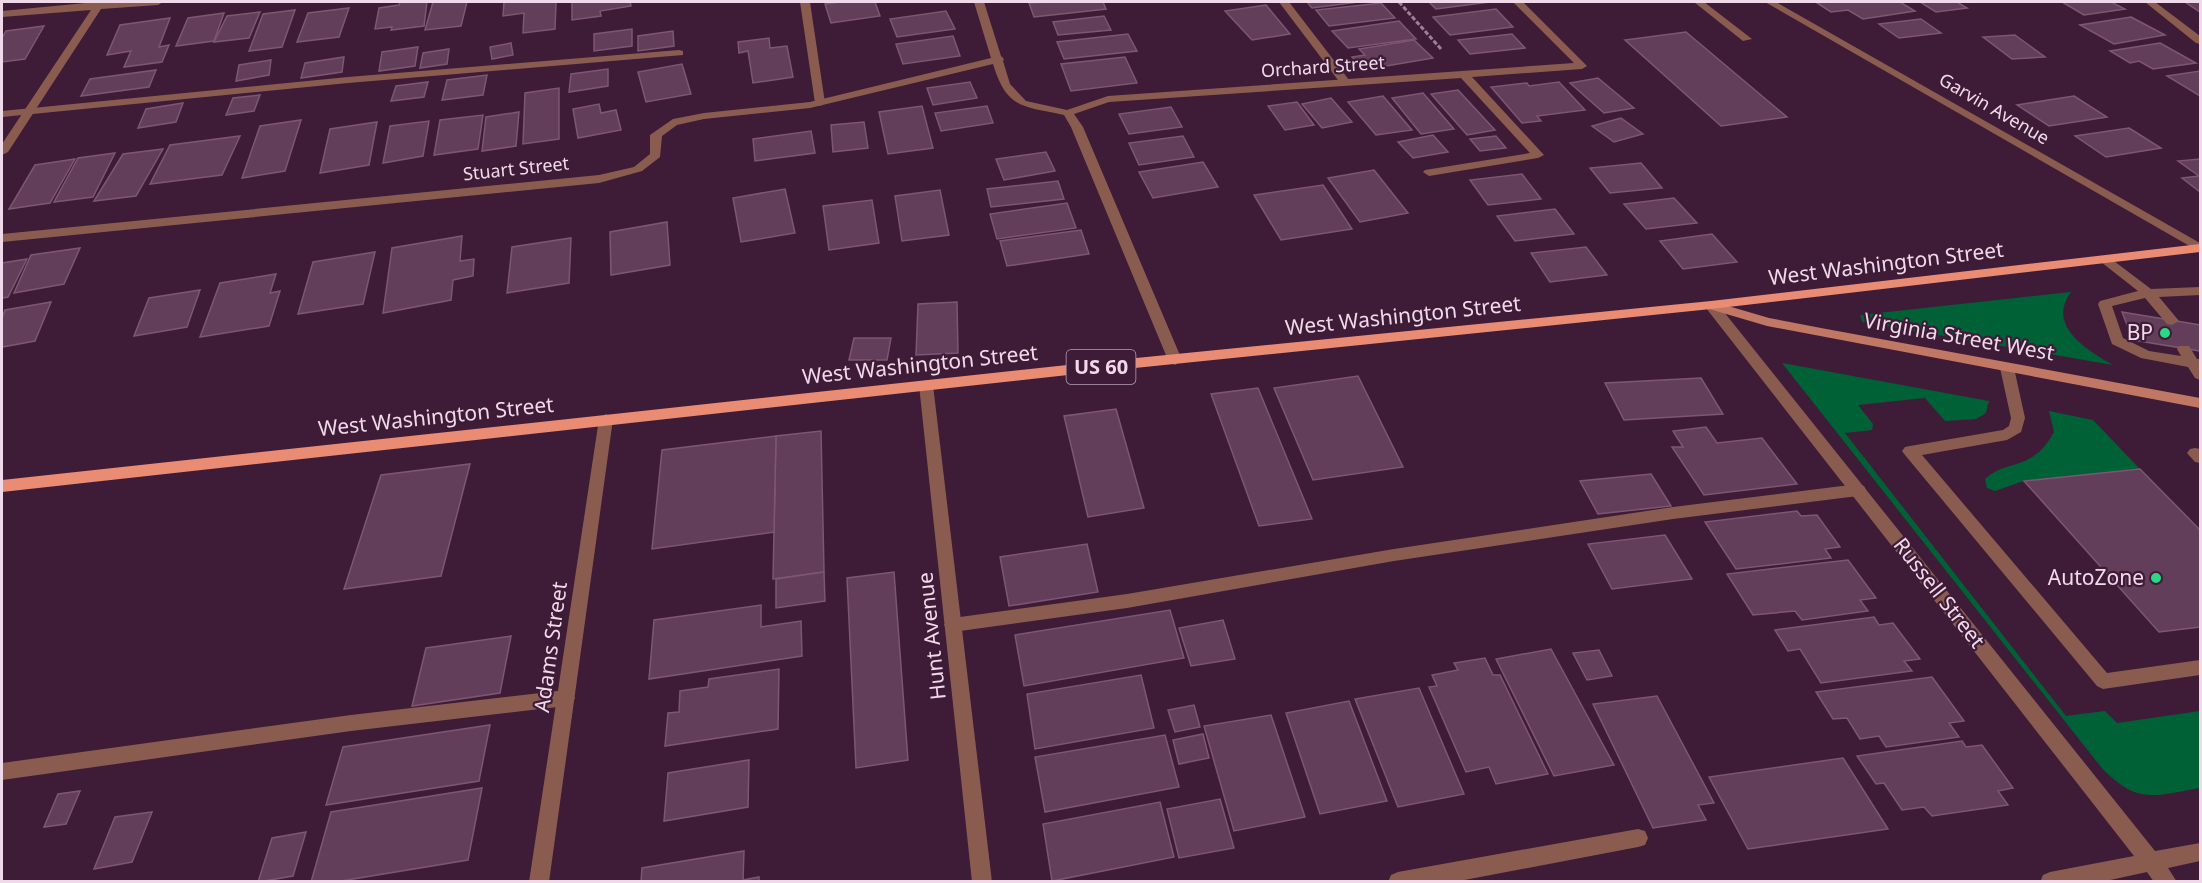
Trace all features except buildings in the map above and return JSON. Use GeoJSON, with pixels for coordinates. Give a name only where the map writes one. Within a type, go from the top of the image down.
{"type":"FeatureCollection","features":[{"type":"Feature","properties":{"kind":"main road","name":"West Washington Street"},"geometry":{"type":"LineString","coordinates":[[2,486],[926,385],[1711,305],[2200,248]]}},
{"type":"Feature","properties":{"kind":"main road","name":"Virginia Street West"},"geometry":{"type":"LineString","coordinates":[[1711,305],[1799,329],[2200,402]]}},
{"type":"Feature","properties":{"kind":"street"},"geometry":{"type":"LineString","coordinates":[[2,14],[100,4],[158,2]]}},
{"type":"Feature","properties":{"kind":"street"},"geometry":{"type":"LineString","coordinates":[[805,2],[820,103]]}},
{"type":"Feature","properties":{"kind":"street"},"geometry":{"type":"LineString","coordinates":[[979,2],[999,59],[1005,85],[1022,103],[1068,113],[1077,127],[1175,360]]}},
{"type":"Feature","properties":{"kind":"street"},"geometry":{"type":"LineString","coordinates":[[1284,2],[1345,82]]}},
{"type":"Feature","properties":{"kind":"street","name":"Orchard Street"},"geometry":{"type":"LineString","coordinates":[[1068,113],[1108,99],[1582,66],[1518,2]]}},
{"type":"Feature","properties":{"kind":"street"},"geometry":{"type":"LineString","coordinates":[[1699,2],[1747,39]]}},
{"type":"Feature","properties":{"kind":"street","name":"Garvin Avenue"},"geometry":{"type":"LineString","coordinates":[[1770,2],[2200,248]]}},
{"type":"Feature","properties":{"kind":"street"},"geometry":{"type":"LineString","coordinates":[[2150,2],[2200,41]]}},
{"type":"Feature","properties":{"kind":"street"},"geometry":{"type":"LineString","coordinates":[[2,152],[100,4]]}},
{"type":"Feature","properties":{"kind":"street"},"geometry":{"type":"LineString","coordinates":[[2,114],[348,80],[679,52]]}},
{"type":"Feature","properties":{"kind":"street","name":"Stuart Street"},"geometry":{"type":"LineString","coordinates":[[2,238],[599,179],[638,169],[656,155],[656,135],[673,122],[704,116],[820,103],[999,59]]}},
{"type":"Feature","properties":{"kind":"street"},"geometry":{"type":"LineString","coordinates":[[1429,172],[1538,155],[1463,74]]}},
{"type":"Feature","properties":{"kind":"street"},"geometry":{"type":"LineString","coordinates":[[2106,259],[2148,293],[2172,321]]}},
{"type":"Feature","properties":{"kind":"street"},"geometry":{"type":"LineString","coordinates":[[2198,368],[2146,355],[2117,341],[2105,304],[2148,293],[2200,291]]}},
{"type":"Feature","properties":{"kind":"street","name":"Russell Street"},"geometry":{"type":"LineString","coordinates":[[1711,305],[2166,882]]}},
{"type":"Feature","properties":{"kind":"street"},"geometry":{"type":"LineString","coordinates":[[2184,349],[2198,368]]}},
{"type":"Feature","properties":{"kind":"street"},"geometry":{"type":"LineString","coordinates":[[2007,368],[2018,418],[2016,428],[2007,435],[1910,451],[2103,681],[2200,668]]}},
{"type":"Feature","properties":{"kind":"street","name":"Hunt Avenue"},"geometry":{"type":"LineString","coordinates":[[926,385],[982,882]]}},
{"type":"Feature","properties":{"kind":"street","name":"Adams Street"},"geometry":{"type":"LineString","coordinates":[[539,882],[606,419]]}},
{"type":"Feature","properties":{"kind":"street"},"geometry":{"type":"LineString","coordinates":[[953,625],[1127,600],[1394,555],[1673,513],[1858,490]]}},
{"type":"Feature","properties":{"kind":"street"},"geometry":{"type":"LineString","coordinates":[[2,772],[351,723],[566,698]]}},
{"type":"Feature","properties":{"kind":"street"},"geometry":{"type":"LineString","coordinates":[[1398,882],[1638,838]]}},
{"type":"Feature","properties":{"kind":"street"},"geometry":{"type":"LineString","coordinates":[[2050,882],[2200,852]]}},
{"type":"Feature","properties":{"kind":"path"},"geometry":{"type":"LineString","coordinates":[[1399,2],[1463,74]]}},
{"type":"Feature","properties":{"kind":"green space"},"geometry":{"type":"Polygon","coordinates":[[[2071,292],[2065,304],[2063,316],[2066,326],[2082,344],[2113,365],[1862,322],[1860,315],[2071,292]]]}},
{"type":"Feature","properties":{"kind":"green space"},"geometry":{"type":"Polygon","coordinates":[[[1782,363],[1989,401],[1986,413],[1976,419],[1945,421],[1925,398],[1858,405],[1873,424],[1872,430],[1845,433],[2066,716],[2105,711],[2117,723],[2200,711],[2200,788],[2147,795],[2125,787],[2101,767],[1782,363]]]}},
{"type":"Feature","properties":{"kind":"green space"},"geometry":{"type":"Polygon","coordinates":[[[2049,411],[2093,420],[2140,469],[2024,481],[1995,491],[1987,488],[1985,479],[1991,474],[2036,455],[2045,446],[2054,432],[2049,411]]]}},
{"type":"Feature","properties":{"kind":"place","name":"BP"},"geometry":{"type":"Point","coordinates":[2165,333]}},
{"type":"Feature","properties":{"kind":"place","name":"AutoZone"},"geometry":{"type":"Point","coordinates":[2156,578]}}]}
